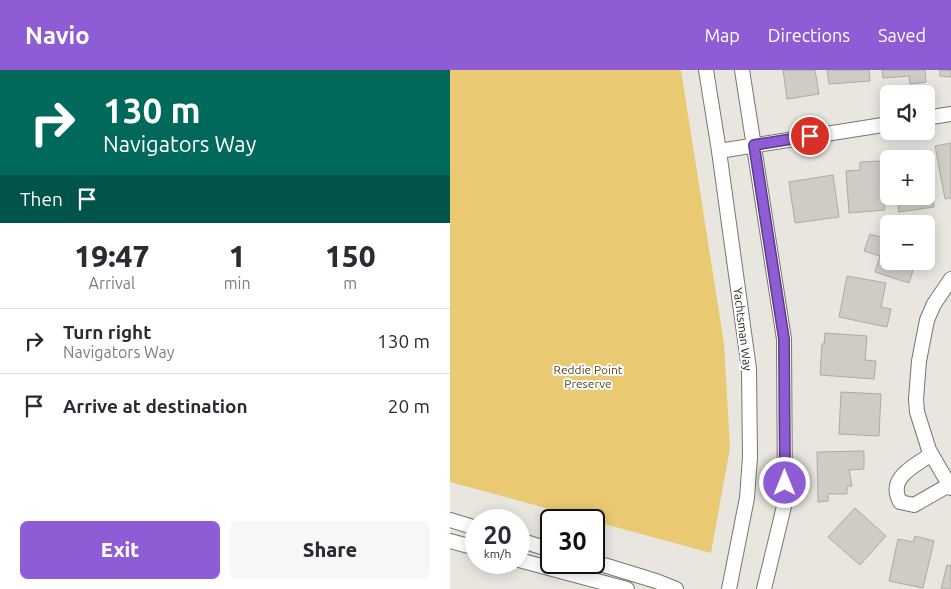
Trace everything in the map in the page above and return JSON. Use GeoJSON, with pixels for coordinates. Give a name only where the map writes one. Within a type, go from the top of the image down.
{"type":"FeatureCollection","features":[{"type":"Feature","properties":{"kind":"street","name":"Yachtsman Way"},"geometry":{"type":"LineString","coordinates":[[706,70],[749,369],[750,457],[747,498],[729,589]]}},
{"type":"Feature","properties":{"kind":"street"},"geometry":{"type":"LineString","coordinates":[[742,70],[784,339],[785,502],[764,589]]}},
{"type":"Feature","properties":{"kind":"street"},"geometry":{"type":"LineString","coordinates":[[935,117],[951,114]]}},
{"type":"Feature","properties":{"kind":"street"},"geometry":{"type":"LineString","coordinates":[[719,151],[880,125]]}},
{"type":"Feature","properties":{"kind":"street"},"geometry":{"type":"LineString","coordinates":[[931,454],[902,476],[896,485],[896,494],[900,502],[914,505],[950,487],[931,454],[917,412],[916,399],[919,361],[927,320],[934,304],[951,279]]}},
{"type":"Feature","properties":{"kind":"street"},"geometry":{"type":"LineString","coordinates":[[450,520],[465,525]]}},
{"type":"Feature","properties":{"kind":"street"},"geometry":{"type":"LineString","coordinates":[[450,541],[465,545]]}},
{"type":"Feature","properties":{"kind":"street"},"geometry":{"type":"LineString","coordinates":[[530,563],[626,589]]}},
{"type":"Feature","properties":{"kind":"street"},"geometry":{"type":"LineString","coordinates":[[605,565],[676,589]]}},
{"type":"Feature","properties":{"kind":"green space","name":"Reddie Point Preserve"},"geometry":{"type":"Polygon","coordinates":[[[450,70],[681,70],[724,344],[730,448],[711,553],[605,524],[605,509],[549,509],[450,482],[450,70]]]}},
{"type":"Feature","properties":{"kind":"building"},"geometry":{"type":"Polygon","coordinates":[[[783,70],[815,70],[819,94],[787,99],[783,70]]]}},
{"type":"Feature","properties":{"kind":"building"},"geometry":{"type":"Polygon","coordinates":[[[827,70],[869,70],[870,81],[829,84],[827,70]]]}},
{"type":"Feature","properties":{"kind":"building"},"geometry":{"type":"Polygon","coordinates":[[[882,70],[925,70],[926,82],[910,84],[909,76],[883,78],[882,70]]]}},
{"type":"Feature","properties":{"kind":"building"},"geometry":{"type":"Polygon","coordinates":[[[940,70],[951,70],[951,77],[940,76],[940,70]]]}},
{"type":"Feature","properties":{"kind":"building"},"geometry":{"type":"Polygon","coordinates":[[[951,143],[951,198],[945,199],[935,146],[951,143]]]}},
{"type":"Feature","properties":{"kind":"building"},"geometry":{"type":"Polygon","coordinates":[[[880,161],[880,205],[885,205],[885,210],[849,213],[846,171],[860,170],[860,162],[880,161]]]}},
{"type":"Feature","properties":{"kind":"building"},"geometry":{"type":"Polygon","coordinates":[[[833,175],[839,217],[795,223],[789,182],[833,175]]]}},
{"type":"Feature","properties":{"kind":"building"},"geometry":{"type":"Polygon","coordinates":[[[898,205],[934,205],[934,207],[899,212],[898,205]]]}},
{"type":"Feature","properties":{"kind":"building"},"geometry":{"type":"Polygon","coordinates":[[[870,234],[880,237],[880,256],[864,251],[870,234]]]}},
{"type":"Feature","properties":{"kind":"building"},"geometry":{"type":"Polygon","coordinates":[[[880,256],[880,270],[913,270],[909,283],[875,272],[880,256]]]}},
{"type":"Feature","properties":{"kind":"building"},"geometry":{"type":"Polygon","coordinates":[[[847,276],[886,283],[881,307],[891,309],[887,327],[839,317],[847,276]]]}},
{"type":"Feature","properties":{"kind":"building"},"geometry":{"type":"Polygon","coordinates":[[[825,333],[867,336],[865,360],[876,361],[874,379],[820,375],[822,344],[824,344],[825,333]]]}},
{"type":"Feature","properties":{"kind":"building"},"geometry":{"type":"Polygon","coordinates":[[[841,392],[881,394],[879,436],[839,434],[841,392]]]}},
{"type":"Feature","properties":{"kind":"building"},"geometry":{"type":"Polygon","coordinates":[[[864,451],[864,469],[849,470],[852,486],[847,486],[847,494],[828,494],[828,501],[818,502],[817,452],[864,451]]]}},
{"type":"Feature","properties":{"kind":"building"},"geometry":{"type":"Polygon","coordinates":[[[855,508],[886,536],[860,565],[828,537],[855,508]]]}},
{"type":"Feature","properties":{"kind":"building"},"geometry":{"type":"Polygon","coordinates":[[[915,536],[934,541],[923,588],[889,581],[898,539],[913,542],[915,536]]]}},
{"type":"Feature","properties":{"kind":"building"},"geometry":{"type":"Polygon","coordinates":[[[947,565],[951,566],[951,589],[941,589],[947,565]]]}},
{"type":"Feature","properties":{"kind":"route"},"geometry":{"type":"LineString","coordinates":[[785,483],[784,339],[754,145],[810,136]]}}]}
